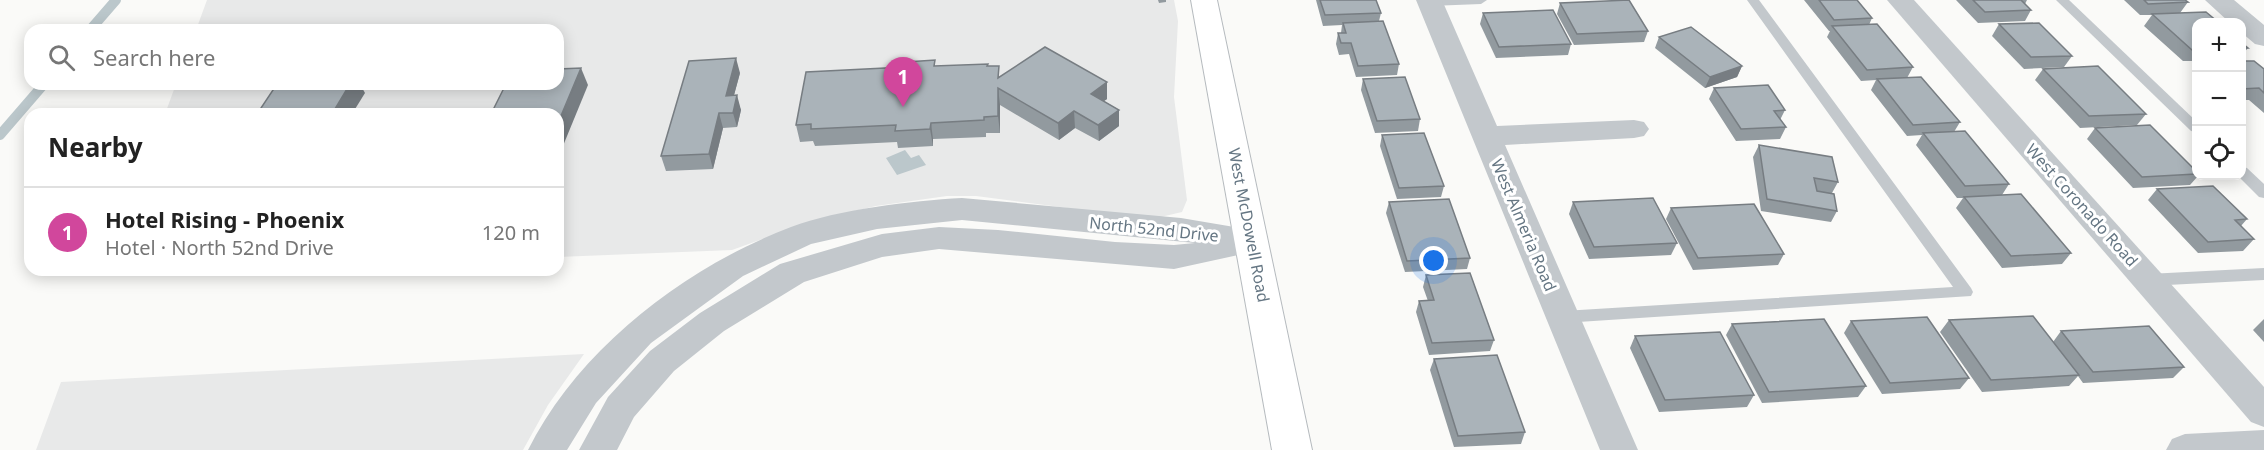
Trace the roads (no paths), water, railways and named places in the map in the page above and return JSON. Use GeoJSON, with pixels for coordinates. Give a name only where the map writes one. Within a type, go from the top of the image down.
{"type":"FeatureCollection","features":[{"type":"Feature","properties":{"kind":"main road","name":"West McDowell Road"},"geometry":{"type":"LineString","coordinates":[[1204,0],[1292,450]]}},
{"type":"Feature","properties":{"kind":"street","name":"West Coronado Road"},"geometry":{"type":"LineString","coordinates":[[1900,0],[2264,412]]}},
{"type":"Feature","properties":{"kind":"street"},"geometry":{"type":"LineString","coordinates":[[2218,0],[2264,38]]}},
{"type":"Feature","properties":{"kind":"street","name":"West Almeria Road"},"geometry":{"type":"LineString","coordinates":[[1429,1],[1619,450]]}},
{"type":"Feature","properties":{"kind":"street"},"geometry":{"type":"LineString","coordinates":[[1486,136],[1634,129]]}},
{"type":"Feature","properties":{"kind":"street","name":"North 52nd Drive"},"geometry":{"type":"LineString","coordinates":[[783,261],[939,238],[999,241],[1115,254],[1174,257],[1252,241]]}},
{"type":"Feature","properties":{"kind":"street"},"geometry":{"type":"LineString","coordinates":[[547,450],[583,393],[639,334],[732,268],[783,261]]}},
{"type":"Feature","properties":{"kind":"street"},"geometry":{"type":"LineString","coordinates":[[598,450],[621,407],[662,361],[783,261]]}},
{"type":"Feature","properties":{"kind":"street"},"geometry":{"type":"LineString","coordinates":[[2185,450],[2264,445]]}},
{"type":"Feature","properties":{"kind":"lane"},"geometry":{"type":"LineString","coordinates":[[1429,1],[1481,0]]}},
{"type":"Feature","properties":{"kind":"lane"},"geometry":{"type":"LineString","coordinates":[[1563,318],[1965,292],[1753,0]]}},
{"type":"Feature","properties":{"kind":"lane"},"geometry":{"type":"LineString","coordinates":[[2062,0],[2194,126]]}},
{"type":"Feature","properties":{"kind":"lane"},"geometry":{"type":"LineString","coordinates":[[2246,176],[2264,193]]}},
{"type":"Feature","properties":{"kind":"lane"},"geometry":{"type":"LineString","coordinates":[[2148,280],[2264,274]]}},
{"type":"Feature","properties":{"kind":"waterway"},"geometry":{"type":"LineString","coordinates":[[95,24],[116,0]]}},
{"type":"Feature","properties":{"kind":"waterway"},"geometry":{"type":"LineString","coordinates":[[0,135],[39,90]]}},
{"type":"Feature","properties":{"kind":"place","name":"Hotel Rising - Phoenix"},"geometry":{"type":"Point","coordinates":[903,107]}}]}
